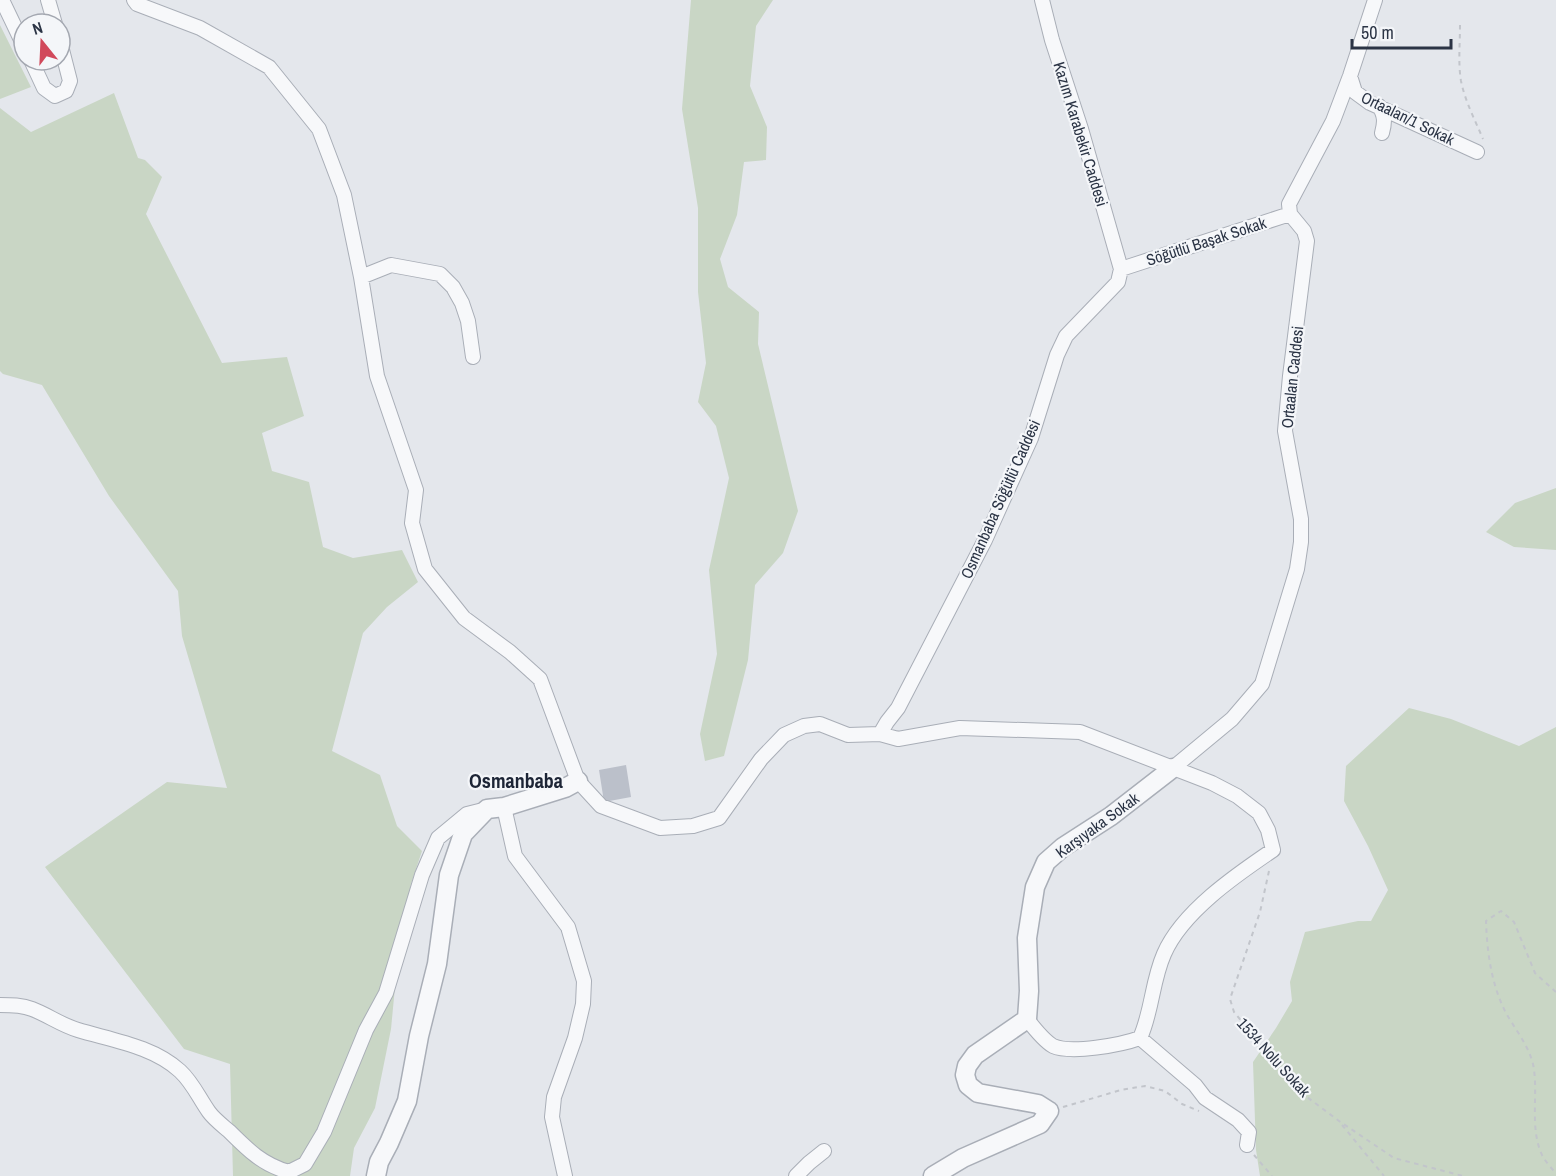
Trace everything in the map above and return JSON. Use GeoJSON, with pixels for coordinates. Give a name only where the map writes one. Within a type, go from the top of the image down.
{"type":"FeatureCollection","features":[{"type":"Feature","properties":{"kind":"street"},"geometry":{"type":"LineString","coordinates":[[2,0],[12,21]]}},
{"type":"Feature","properties":{"kind":"street"},"geometry":{"type":"LineString","coordinates":[[134,0],[137,4],[200,28],[268,67],[319,129],[344,195],[361,278],[377,376],[416,490],[412,523],[425,569],[464,618],[510,652],[540,680],[578,781],[601,806],[660,828],[693,826],[719,818],[761,759],[784,735],[804,726],[820,724],[848,735],[880,734],[898,739],[960,728],[1080,732],[1212,783],[1237,796],[1259,813],[1268,830],[1273,850],[1202,904],[1175,935],[1161,962],[1140,1038]]}},
{"type":"Feature","properties":{"kind":"street","name":"Kazım Karabekir Caddesi"},"geometry":{"type":"LineString","coordinates":[[1042,0],[1121,269]]}},
{"type":"Feature","properties":{"kind":"street"},"geometry":{"type":"LineString","coordinates":[[1290,214],[1289,204],[1333,121],[1375,0]]}},
{"type":"Feature","properties":{"kind":"street"},"geometry":{"type":"LineString","coordinates":[[37,72],[44,88],[55,96],[66,91],[70,81],[68,72]]}},
{"type":"Feature","properties":{"kind":"street","name":"Ortaalan/1 Sokak"},"geometry":{"type":"LineString","coordinates":[[1350,76],[1355,92],[1370,103],[1476,152]]}},
{"type":"Feature","properties":{"kind":"street"},"geometry":{"type":"LineString","coordinates":[[1379,106],[1384,114],[1385,123],[1382,133]]}},
{"type":"Feature","properties":{"kind":"street","name":"Söğütlü Başak Sokak"},"geometry":{"type":"LineString","coordinates":[[1121,269],[1290,214]]}},
{"type":"Feature","properties":{"kind":"street","name":"Ortaalan Caddesi"},"geometry":{"type":"LineString","coordinates":[[1173,768],[1232,719],[1262,684],[1297,569],[1301,542],[1301,519],[1285,431],[1307,241],[1304,231],[1290,214]]}},
{"type":"Feature","properties":{"kind":"street"},"geometry":{"type":"LineString","coordinates":[[361,278],[391,265],[440,274],[453,287],[462,303],[468,321],[473,357]]}},
{"type":"Feature","properties":{"kind":"street","name":"Osmanbaba Söğütlü Caddesi"},"geometry":{"type":"LineString","coordinates":[[880,734],[898,708],[985,540],[1031,438],[1057,355],[1066,336],[1118,282],[1121,269]]}},
{"type":"Feature","properties":{"kind":"street","name":"Karşıyaka Sokak"},"geometry":{"type":"LineString","coordinates":[[1027,1019],[1029,992],[1027,938],[1035,887],[1046,862],[1173,768]]}},
{"type":"Feature","properties":{"kind":"street"},"geometry":{"type":"LineString","coordinates":[[0,1005],[30,1008],[70,1028],[113,1039],[163,1059],[190,1082],[210,1114],[255,1156],[275,1168],[289,1172],[305,1164],[324,1132],[366,1030],[386,993],[422,875],[438,837],[467,814],[565,788],[578,781]]}},
{"type":"Feature","properties":{"kind":"street"},"geometry":{"type":"LineString","coordinates":[[376,1176],[379,1162],[407,1101],[419,1036],[437,964],[449,875],[463,834],[496,808]]}},
{"type":"Feature","properties":{"kind":"street"},"geometry":{"type":"LineString","coordinates":[[496,808],[515,856],[568,927],[584,981],[583,1004],[575,1038],[554,1097],[552,1117],[565,1176]]}},
{"type":"Feature","properties":{"kind":"street"},"geometry":{"type":"LineString","coordinates":[[933,1176],[963,1158],[1040,1124],[1049,1111],[1038,1104],[978,1093],[968,1084],[965,1075],[967,1066],[975,1055],[1027,1019],[1051,1045],[1068,1050],[1105,1046],[1140,1038]]}},
{"type":"Feature","properties":{"kind":"street"},"geometry":{"type":"LineString","coordinates":[[1140,1038],[1196,1085],[1205,1098],[1238,1120],[1250,1132],[1246,1145]]}},
{"type":"Feature","properties":{"kind":"street"},"geometry":{"type":"LineString","coordinates":[[796,1176],[824,1151]]}},
{"type":"Feature","properties":{"kind":"path"},"geometry":{"type":"LineString","coordinates":[[1460,25],[1461,82],[1484,147],[1476,152]]}},
{"type":"Feature","properties":{"kind":"path","name":"1534 Nolu Sokak"},"geometry":{"type":"LineString","coordinates":[[1273,850],[1260,912],[1230,999],[1234,1012],[1299,1091],[1339,1121],[1394,1158],[1463,1176]]}},
{"type":"Feature","properties":{"kind":"path"},"geometry":{"type":"LineString","coordinates":[[1556,992],[1534,973],[1514,922],[1501,911],[1486,921],[1489,958],[1498,993],[1532,1062],[1535,1080],[1536,1138],[1542,1157],[1556,1173]]}},
{"type":"Feature","properties":{"kind":"path"},"geometry":{"type":"LineString","coordinates":[[1049,1111],[1121,1090],[1145,1086],[1165,1091],[1182,1104],[1203,1113]]}},
{"type":"Feature","properties":{"kind":"path"},"geometry":{"type":"LineString","coordinates":[[1339,1121],[1384,1176]]}},
{"type":"Feature","properties":{"kind":"path"},"geometry":{"type":"LineString","coordinates":[[1246,1145],[1272,1176]]}},
{"type":"Feature","properties":{"kind":"green space"},"geometry":{"type":"Polygon","coordinates":[[[691,0],[773,0],[756,26],[750,86],[767,127],[766,160],[744,162],[737,215],[720,259],[728,287],[759,312],[758,344],[798,511],[783,553],[755,585],[748,660],[724,756],[705,761],[700,734],[717,654],[709,570],[729,478],[716,426],[698,402],[706,363],[698,292],[698,208],[682,109],[691,0]]]}},
{"type":"Feature","properties":{"kind":"green space"},"geometry":{"type":"Polygon","coordinates":[[[0,25],[12,49],[12,72],[24,72],[31,87],[0,99],[0,25]]]}},
{"type":"Feature","properties":{"kind":"green space"},"geometry":{"type":"Polygon","coordinates":[[[114,93],[138,158],[145,160],[162,177],[146,214],[222,363],[287,357],[304,416],[262,433],[272,471],[309,482],[323,547],[353,558],[402,550],[418,582],[387,607],[363,633],[332,751],[380,775],[397,826],[422,851],[411,884],[399,945],[391,1029],[375,1108],[354,1148],[350,1176],[233,1176],[230,1064],[184,1049],[45,867],[167,782],[227,788],[182,636],[178,591],[109,496],[42,385],[3,374],[0,371],[0,108],[31,132],[114,93]]]}},
{"type":"Feature","properties":{"kind":"green space"},"geometry":{"type":"Polygon","coordinates":[[[1556,488],[1556,550],[1514,547],[1486,532],[1515,503],[1556,488]]]}},
{"type":"Feature","properties":{"kind":"green space"},"geometry":{"type":"Polygon","coordinates":[[[1409,708],[1451,719],[1519,746],[1556,727],[1556,1176],[1260,1176],[1256,1150],[1253,1062],[1292,1001],[1290,982],[1305,932],[1358,921],[1371,921],[1388,890],[1344,801],[1346,766],[1409,708]]]}},
{"type":"Feature","properties":{"kind":"building"},"geometry":{"type":"Polygon","coordinates":[[[626,765],[631,797],[604,802],[599,770],[626,765]]]}},
{"type":"Feature","properties":{"kind":"district","name":"Osmanbaba"},"geometry":{"type":"Point","coordinates":[516,781]}}]}
